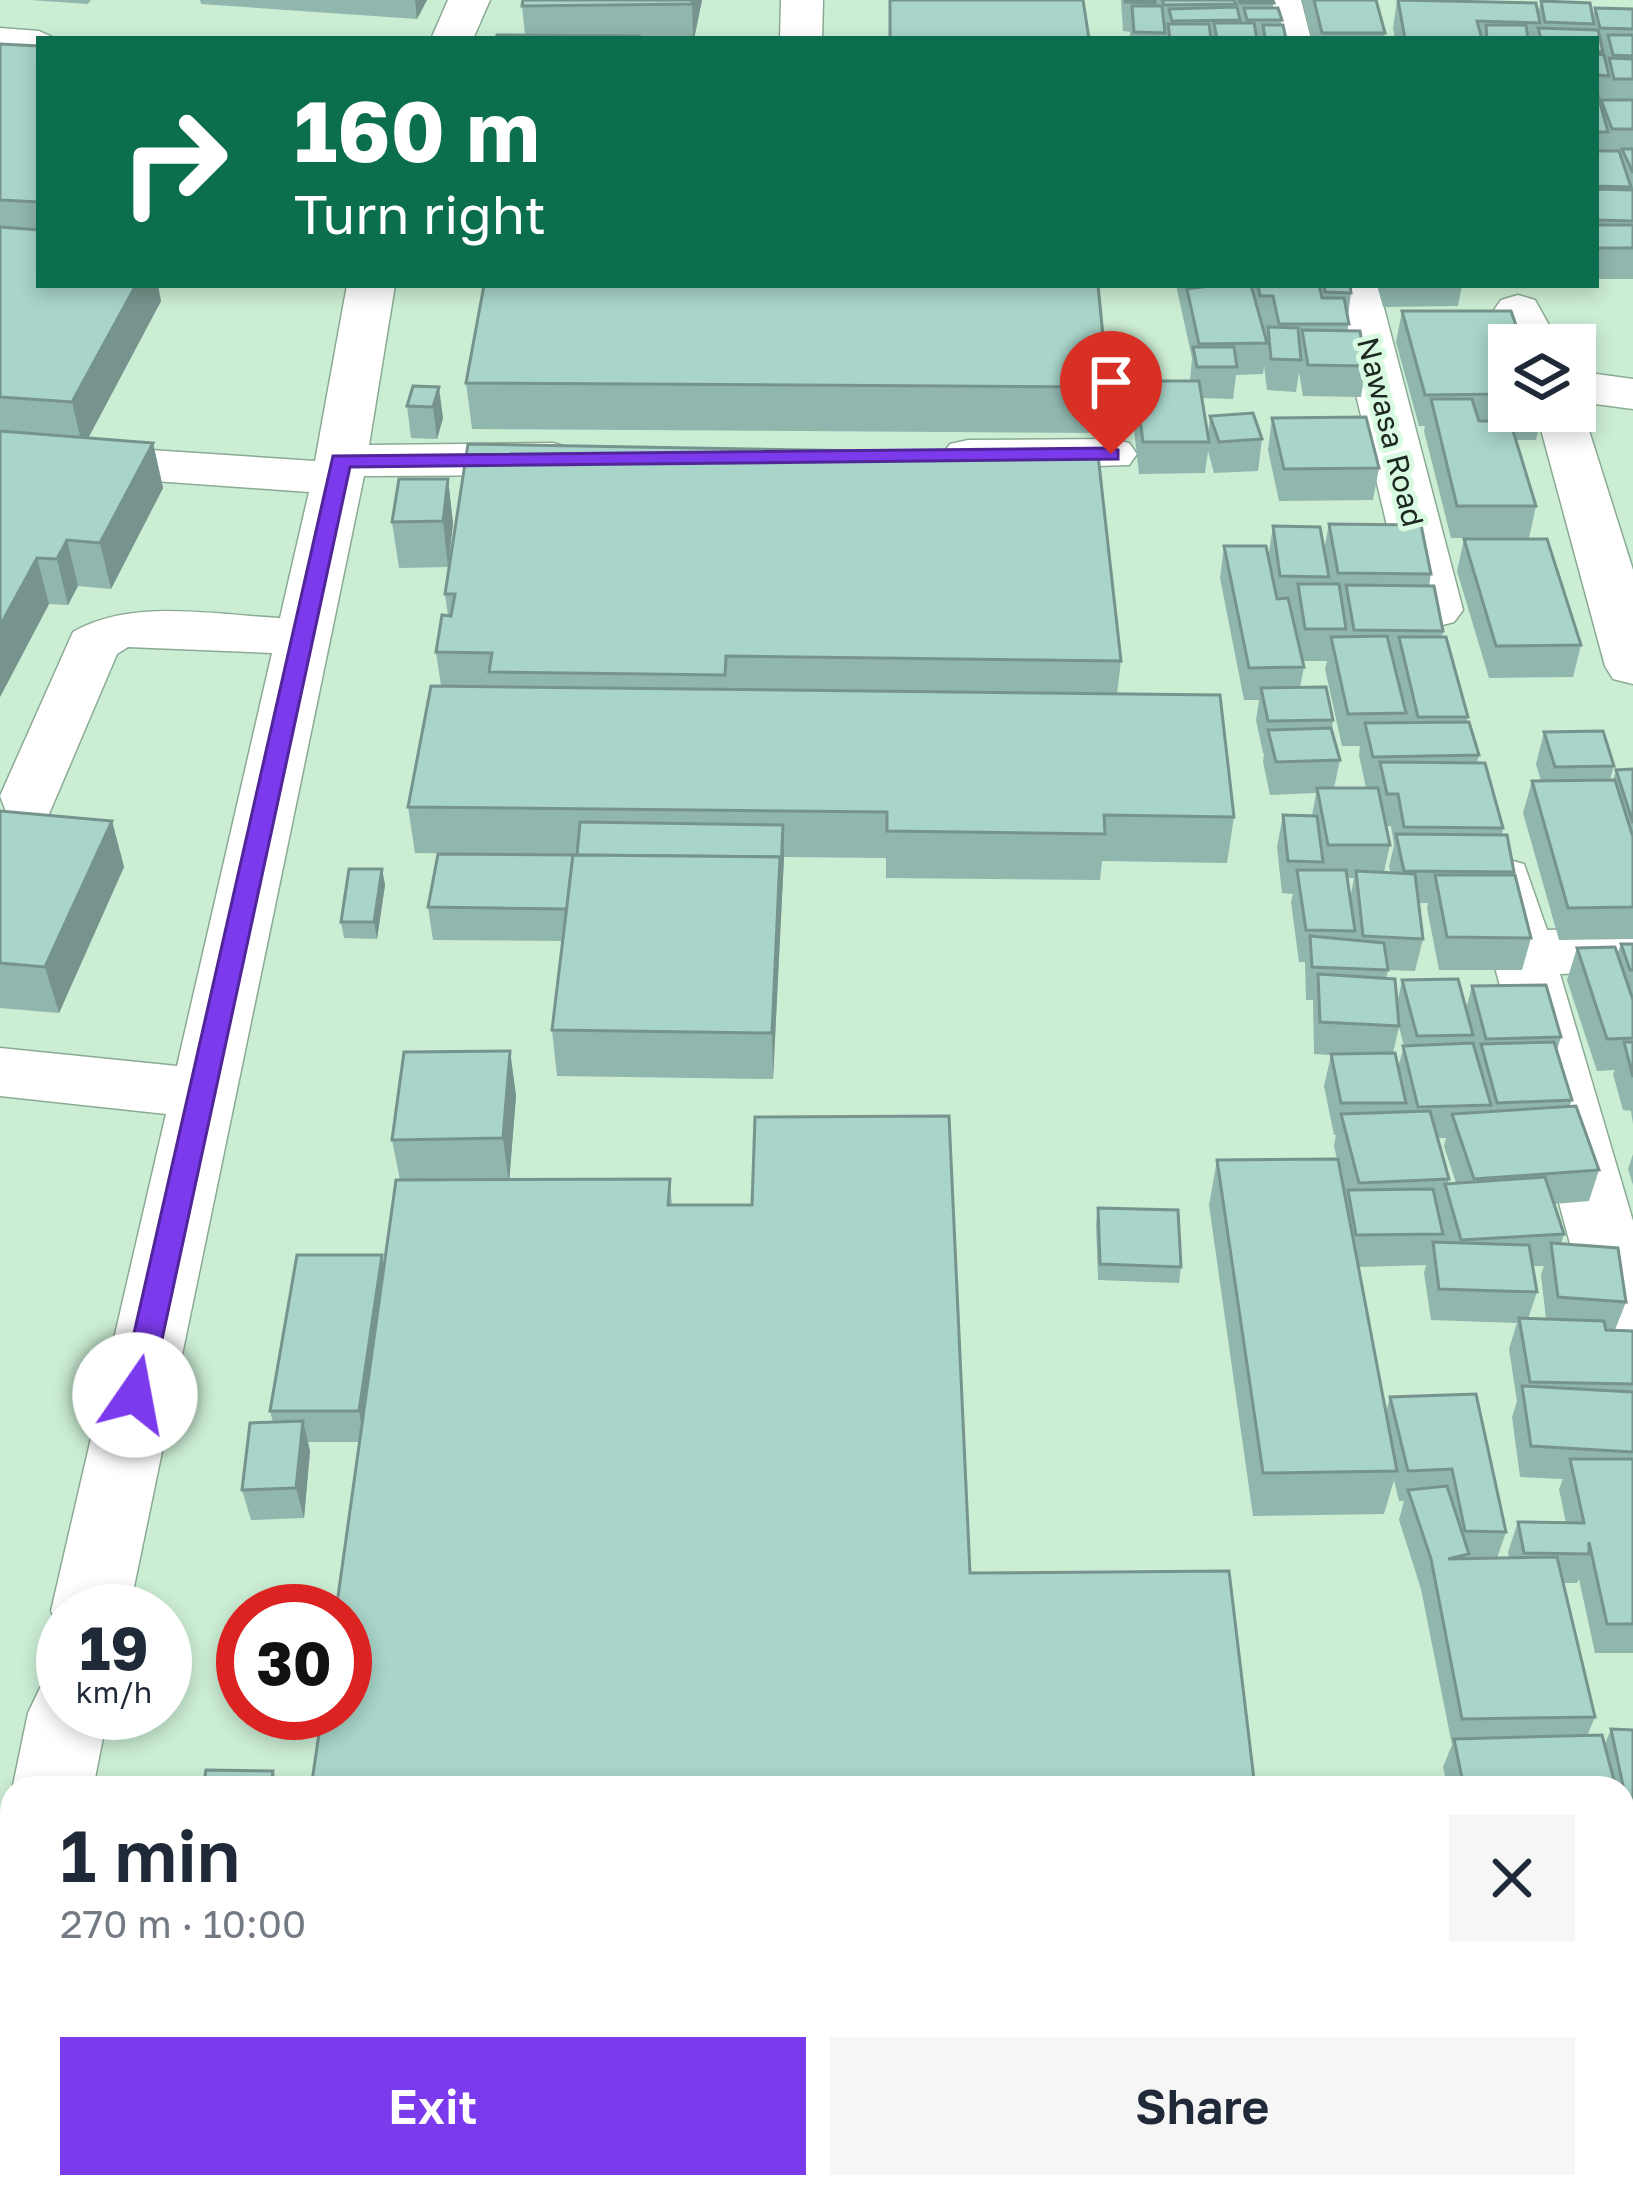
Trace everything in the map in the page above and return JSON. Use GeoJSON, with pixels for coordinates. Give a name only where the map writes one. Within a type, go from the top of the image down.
{"type":"FeatureCollection","features":[{"type":"Feature","properties":{"kind":"street"},"geometry":{"type":"LineString","coordinates":[[453,36],[469,0]]}},
{"type":"Feature","properties":{"kind":"street"},"geometry":{"type":"LineString","coordinates":[[801,36],[802,0]]}},
{"type":"Feature","properties":{"kind":"street"},"geometry":{"type":"LineString","coordinates":[[1280,0],[1289,36]]}},
{"type":"Feature","properties":{"kind":"street"},"geometry":{"type":"LineString","coordinates":[[0,41],[36,44]]}},
{"type":"Feature","properties":{"kind":"street"},"geometry":{"type":"LineString","coordinates":[[96,1584],[199,1093],[339,469],[370,288]]}},
{"type":"Feature","properties":{"kind":"street","name":"Nawasa Road"},"geometry":{"type":"LineString","coordinates":[[1355,288],[1446,653]]}},
{"type":"Feature","properties":{"kind":"street"},"geometry":{"type":"LineString","coordinates":[[1596,389],[1633,394]]}},
{"type":"Feature","properties":{"kind":"street"},"geometry":{"type":"LineString","coordinates":[[1568,432],[1633,665]]}},
{"type":"Feature","properties":{"kind":"street"},"geometry":{"type":"LineString","coordinates":[[924,456],[1111,454]]}},
{"type":"Feature","properties":{"kind":"street"},"geometry":{"type":"LineString","coordinates":[[0,455],[339,469],[598,459]]}},
{"type":"Feature","properties":{"kind":"street"},"geometry":{"type":"LineString","coordinates":[[28,800],[93,644],[114,632],[135,629],[302,638]]}},
{"type":"Feature","properties":{"kind":"street"},"geometry":{"type":"LineString","coordinates":[[1491,838],[1633,1343]]}},
{"type":"Feature","properties":{"kind":"street"},"geometry":{"type":"LineString","coordinates":[[1520,953],[1633,949]]}},
{"type":"Feature","properties":{"kind":"street"},"geometry":{"type":"LineString","coordinates":[[0,1072],[199,1093]]}},
{"type":"Feature","properties":{"kind":"street"},"geometry":{"type":"LineString","coordinates":[[55,1776],[62,1740]]}},
{"type":"Feature","properties":{"kind":"building"},"geometry":{"type":"Polygon","coordinates":[[[523,0],[692,0],[692,4],[522,6],[523,0]]]}},
{"type":"Feature","properties":{"kind":"building"},"geometry":{"type":"Polygon","coordinates":[[[890,0],[1083,0],[1089,36],[890,36],[890,0]]]}},
{"type":"Feature","properties":{"kind":"building"},"geometry":{"type":"Polygon","coordinates":[[[1162,0],[1234,0],[1236,4],[1164,5],[1162,0]]]}},
{"type":"Feature","properties":{"kind":"building"},"geometry":{"type":"Polygon","coordinates":[[[1273,0],[1274,3],[1240,3],[1273,0]]]}},
{"type":"Feature","properties":{"kind":"building"},"geometry":{"type":"Polygon","coordinates":[[[1314,0],[1376,0],[1385,33],[1322,33],[1314,0]]]}},
{"type":"Feature","properties":{"kind":"building"},"geometry":{"type":"Polygon","coordinates":[[[1398,0],[1536,3],[1540,23],[1477,21],[1481,36],[1404,36],[1398,0]]]}},
{"type":"Feature","properties":{"kind":"building"},"geometry":{"type":"Polygon","coordinates":[[[1541,1],[1590,3],[1594,24],[1545,22],[1541,1]]]}},
{"type":"Feature","properties":{"kind":"building"},"geometry":{"type":"Polygon","coordinates":[[[1132,6],[1162,6],[1165,33],[1134,32],[1132,6]]]}},
{"type":"Feature","properties":{"kind":"building"},"geometry":{"type":"Polygon","coordinates":[[[1237,7],[1240,20],[1172,21],[1169,9],[1237,7]]]}},
{"type":"Feature","properties":{"kind":"building"},"geometry":{"type":"Polygon","coordinates":[[[1244,8],[1278,8],[1282,20],[1247,20],[1244,8]]]}},
{"type":"Feature","properties":{"kind":"building"},"geometry":{"type":"Polygon","coordinates":[[[1595,8],[1633,9],[1633,29],[1600,28],[1595,8]]]}},
{"type":"Feature","properties":{"kind":"building"},"geometry":{"type":"Polygon","coordinates":[[[1214,23],[1254,23],[1256,36],[1216,36],[1214,23]]]}},
{"type":"Feature","properties":{"kind":"building"},"geometry":{"type":"Polygon","coordinates":[[[1168,24],[1209,24],[1211,36],[1170,36],[1168,24]]]}},
{"type":"Feature","properties":{"kind":"building"},"geometry":{"type":"Polygon","coordinates":[[[1263,25],[1283,25],[1285,36],[1265,36],[1263,25]]]}},
{"type":"Feature","properties":{"kind":"building"},"geometry":{"type":"Polygon","coordinates":[[[1486,25],[1526,25],[1528,36],[1487,36],[1486,25]]]}},
{"type":"Feature","properties":{"kind":"building"},"geometry":{"type":"Polygon","coordinates":[[[1538,28],[1598,30],[1603,52],[1599,51],[1599,36],[1540,36],[1538,28]]]}},
{"type":"Feature","properties":{"kind":"building"},"geometry":{"type":"Polygon","coordinates":[[[1608,35],[1633,35],[1633,56],[1613,55],[1608,35]]]}},
{"type":"Feature","properties":{"kind":"building"},"geometry":{"type":"Polygon","coordinates":[[[0,44],[36,46],[36,202],[0,200],[0,44]]]}},
{"type":"Feature","properties":{"kind":"building"},"geometry":{"type":"Polygon","coordinates":[[[1599,54],[1604,55],[1609,76],[1599,75],[1599,54]]]}},
{"type":"Feature","properties":{"kind":"building"},"geometry":{"type":"Polygon","coordinates":[[[1609,58],[1633,59],[1633,79],[1614,79],[1609,58]]]}},
{"type":"Feature","properties":{"kind":"building"},"geometry":{"type":"Polygon","coordinates":[[[1599,99],[1608,132],[1599,132],[1599,99]]]}},
{"type":"Feature","properties":{"kind":"building"},"geometry":{"type":"Polygon","coordinates":[[[1601,100],[1633,100],[1633,129],[1612,129],[1601,100]]]}},
{"type":"Feature","properties":{"kind":"building"},"geometry":{"type":"Polygon","coordinates":[[[1622,149],[1633,149],[1633,173],[1622,149]]]}},
{"type":"Feature","properties":{"kind":"building"},"geometry":{"type":"Polygon","coordinates":[[[1599,151],[1619,151],[1631,187],[1599,186],[1599,151]]]}},
{"type":"Feature","properties":{"kind":"building"},"geometry":{"type":"Polygon","coordinates":[[[1599,189],[1633,190],[1633,221],[1599,220],[1599,189]]]}},
{"type":"Feature","properties":{"kind":"building"},"geometry":{"type":"Polygon","coordinates":[[[1599,225],[1633,225],[1633,248],[1599,248],[1599,225]]]}},
{"type":"Feature","properties":{"kind":"building"},"geometry":{"type":"Polygon","coordinates":[[[0,227],[36,230],[36,288],[134,288],[72,402],[0,397],[0,227]]]}},
{"type":"Feature","properties":{"kind":"building"},"geometry":{"type":"Polygon","coordinates":[[[483,288],[1098,288],[1108,387],[466,383],[483,288]]]}},
{"type":"Feature","properties":{"kind":"building"},"geometry":{"type":"Polygon","coordinates":[[[1252,288],[1267,343],[1199,344],[1187,289],[1252,288]]]}},
{"type":"Feature","properties":{"kind":"building"},"geometry":{"type":"Polygon","coordinates":[[[1259,288],[1320,288],[1322,298],[1344,298],[1349,324],[1279,324],[1273,296],[1260,296],[1259,288]]]}},
{"type":"Feature","properties":{"kind":"building"},"geometry":{"type":"Polygon","coordinates":[[[1324,288],[1350,288],[1351,293],[1325,292],[1324,288]]]}},
{"type":"Feature","properties":{"kind":"building"},"geometry":{"type":"Polygon","coordinates":[[[1402,311],[1511,311],[1516,324],[1488,324],[1488,394],[1425,395],[1402,311]]]}},
{"type":"Feature","properties":{"kind":"building"},"geometry":{"type":"Polygon","coordinates":[[[1268,327],[1298,328],[1301,360],[1271,359],[1268,327]]]}},
{"type":"Feature","properties":{"kind":"building"},"geometry":{"type":"Polygon","coordinates":[[[1302,330],[1360,331],[1366,366],[1308,365],[1302,330]]]}},
{"type":"Feature","properties":{"kind":"building"},"geometry":{"type":"Polygon","coordinates":[[[1193,347],[1234,347],[1237,367],[1197,367],[1193,347]]]}},
{"type":"Feature","properties":{"kind":"building"},"geometry":{"type":"Polygon","coordinates":[[[1135,381],[1199,381],[1209,442],[1143,442],[1135,381]]]}},
{"type":"Feature","properties":{"kind":"building"},"geometry":{"type":"Polygon","coordinates":[[[413,386],[439,387],[433,407],[407,406],[413,386]]]}},
{"type":"Feature","properties":{"kind":"building"},"geometry":{"type":"Polygon","coordinates":[[[1431,399],[1472,399],[1479,421],[1488,421],[1488,432],[1513,432],[1536,506],[1457,506],[1431,399]]]}},
{"type":"Feature","properties":{"kind":"building"},"geometry":{"type":"Polygon","coordinates":[[[1253,413],[1262,439],[1219,442],[1210,416],[1253,413]]]}},
{"type":"Feature","properties":{"kind":"building"},"geometry":{"type":"Polygon","coordinates":[[[1366,417],[1379,468],[1284,469],[1272,418],[1366,417]]]}},
{"type":"Feature","properties":{"kind":"building"},"geometry":{"type":"Polygon","coordinates":[[[0,431],[153,443],[100,543],[67,540],[57,559],[37,558],[0,626],[0,431]]]}},
{"type":"Feature","properties":{"kind":"building"},"geometry":{"type":"Polygon","coordinates":[[[468,444],[1098,455],[1121,661],[726,656],[725,675],[489,672],[492,653],[436,652],[442,615],[451,616],[455,594],[445,594],[468,444]]]}},
{"type":"Feature","properties":{"kind":"building"},"geometry":{"type":"Polygon","coordinates":[[[399,479],[448,479],[443,521],[392,522],[399,479]]]}},
{"type":"Feature","properties":{"kind":"building"},"geometry":{"type":"Polygon","coordinates":[[[1329,524],[1421,525],[1431,574],[1338,573],[1329,524]]]}},
{"type":"Feature","properties":{"kind":"building"},"geometry":{"type":"Polygon","coordinates":[[[1273,526],[1320,527],[1329,577],[1280,576],[1273,526]]]}},
{"type":"Feature","properties":{"kind":"building"},"geometry":{"type":"Polygon","coordinates":[[[1464,539],[1547,539],[1581,645],[1496,646],[1464,539]]]}},
{"type":"Feature","properties":{"kind":"building"},"geometry":{"type":"Polygon","coordinates":[[[1224,546],[1266,546],[1277,599],[1288,598],[1304,667],[1249,668],[1224,546]]]}},
{"type":"Feature","properties":{"kind":"building"},"geometry":{"type":"Polygon","coordinates":[[[1298,584],[1339,584],[1346,629],[1305,629],[1298,584]]]}},
{"type":"Feature","properties":{"kind":"building"},"geometry":{"type":"Polygon","coordinates":[[[1346,585],[1434,586],[1443,631],[1354,630],[1346,585]]]}},
{"type":"Feature","properties":{"kind":"building"},"geometry":{"type":"Polygon","coordinates":[[[1387,636],[1406,713],[1348,714],[1331,637],[1387,636]]]}},
{"type":"Feature","properties":{"kind":"building"},"geometry":{"type":"Polygon","coordinates":[[[1399,637],[1446,637],[1468,717],[1418,717],[1399,637]]]}},
{"type":"Feature","properties":{"kind":"building"},"geometry":{"type":"Polygon","coordinates":[[[431,686],[1220,695],[1234,817],[1104,815],[1105,834],[887,831],[887,812],[408,807],[431,686]]]}},
{"type":"Feature","properties":{"kind":"building"},"geometry":{"type":"Polygon","coordinates":[[[1326,687],[1333,720],[1268,721],[1261,688],[1326,687]]]}},
{"type":"Feature","properties":{"kind":"building"},"geometry":{"type":"Polygon","coordinates":[[[1469,722],[1479,755],[1373,757],[1365,723],[1469,722]]]}},
{"type":"Feature","properties":{"kind":"building"},"geometry":{"type":"Polygon","coordinates":[[[1331,728],[1340,760],[1276,762],[1268,730],[1331,728]]]}},
{"type":"Feature","properties":{"kind":"building"},"geometry":{"type":"Polygon","coordinates":[[[1603,731],[1614,766],[1555,767],[1544,732],[1603,731]]]}},
{"type":"Feature","properties":{"kind":"building"},"geometry":{"type":"Polygon","coordinates":[[[1380,762],[1485,763],[1503,828],[1404,827],[1398,794],[1387,794],[1380,762]]]}},
{"type":"Feature","properties":{"kind":"building"},"geometry":{"type":"Polygon","coordinates":[[[1633,769],[1633,823],[1616,770],[1633,769]]]}},
{"type":"Feature","properties":{"kind":"building"},"geometry":{"type":"Polygon","coordinates":[[[1615,780],[1633,837],[1633,907],[1568,908],[1532,781],[1615,780]]]}},
{"type":"Feature","properties":{"kind":"building"},"geometry":{"type":"Polygon","coordinates":[[[1317,788],[1378,788],[1390,845],[1328,845],[1317,788]]]}},
{"type":"Feature","properties":{"kind":"building"},"geometry":{"type":"Polygon","coordinates":[[[0,811],[112,821],[45,967],[0,963],[0,811]]]}},
{"type":"Feature","properties":{"kind":"building"},"geometry":{"type":"Polygon","coordinates":[[[1283,815],[1317,816],[1323,862],[1288,861],[1283,815]]]}},
{"type":"Feature","properties":{"kind":"building"},"geometry":{"type":"Polygon","coordinates":[[[580,822],[783,825],[781,871],[780,857],[577,855],[580,822]]]}},
{"type":"Feature","properties":{"kind":"building"},"geometry":{"type":"Polygon","coordinates":[[[1396,834],[1507,835],[1514,872],[1404,871],[1396,834]]]}},
{"type":"Feature","properties":{"kind":"building"},"geometry":{"type":"Polygon","coordinates":[[[438,854],[573,855],[567,909],[428,907],[438,854]]]}},
{"type":"Feature","properties":{"kind":"building"},"geometry":{"type":"Polygon","coordinates":[[[573,855],[780,857],[772,1033],[552,1030],[573,855]]]}},
{"type":"Feature","properties":{"kind":"building"},"geometry":{"type":"Polygon","coordinates":[[[349,869],[382,869],[374,922],[341,922],[349,869]]]}},
{"type":"Feature","properties":{"kind":"building"},"geometry":{"type":"Polygon","coordinates":[[[1297,870],[1346,870],[1355,931],[1306,930],[1297,870]]]}},
{"type":"Feature","properties":{"kind":"building"},"geometry":{"type":"Polygon","coordinates":[[[1356,871],[1415,874],[1423,939],[1363,936],[1356,871]]]}},
{"type":"Feature","properties":{"kind":"building"},"geometry":{"type":"Polygon","coordinates":[[[1435,875],[1515,875],[1531,938],[1447,937],[1435,875]]]}},
{"type":"Feature","properties":{"kind":"building"},"geometry":{"type":"Polygon","coordinates":[[[1310,936],[1384,943],[1388,970],[1312,967],[1310,936]]]}},
{"type":"Feature","properties":{"kind":"building"},"geometry":{"type":"Polygon","coordinates":[[[1621,944],[1633,944],[1633,970],[1630,970],[1621,944]]]}},
{"type":"Feature","properties":{"kind":"building"},"geometry":{"type":"Polygon","coordinates":[[[1615,947],[1633,1000],[1633,1038],[1607,1039],[1577,948],[1615,947]]]}},
{"type":"Feature","properties":{"kind":"building"},"geometry":{"type":"Polygon","coordinates":[[[1318,974],[1395,979],[1399,1026],[1320,1022],[1318,974]]]}},
{"type":"Feature","properties":{"kind":"building"},"geometry":{"type":"Polygon","coordinates":[[[1458,979],[1473,1035],[1417,1036],[1402,980],[1458,979]]]}},
{"type":"Feature","properties":{"kind":"building"},"geometry":{"type":"Polygon","coordinates":[[[1546,985],[1561,1037],[1486,1039],[1472,986],[1546,985]]]}},
{"type":"Feature","properties":{"kind":"building"},"geometry":{"type":"Polygon","coordinates":[[[1554,1042],[1572,1100],[1497,1103],[1481,1044],[1554,1042]]]}},
{"type":"Feature","properties":{"kind":"building"},"geometry":{"type":"Polygon","coordinates":[[[1624,1042],[1633,1042],[1633,1077],[1624,1042]]]}},
{"type":"Feature","properties":{"kind":"building"},"geometry":{"type":"Polygon","coordinates":[[[1473,1043],[1491,1105],[1418,1107],[1403,1046],[1473,1043]]]}},
{"type":"Feature","properties":{"kind":"building"},"geometry":{"type":"Polygon","coordinates":[[[510,1051],[503,1138],[392,1140],[404,1052],[510,1051]]]}},
{"type":"Feature","properties":{"kind":"building"},"geometry":{"type":"Polygon","coordinates":[[[1395,1053],[1406,1103],[1341,1103],[1331,1054],[1395,1053]]]}},
{"type":"Feature","properties":{"kind":"building"},"geometry":{"type":"Polygon","coordinates":[[[1576,1106],[1599,1170],[1474,1179],[1452,1114],[1576,1106]]]}},
{"type":"Feature","properties":{"kind":"building"},"geometry":{"type":"Polygon","coordinates":[[[1430,1111],[1449,1179],[1359,1183],[1341,1114],[1430,1111]]]}},
{"type":"Feature","properties":{"kind":"building"},"geometry":{"type":"Polygon","coordinates":[[[949,1116],[970,1573],[1229,1571],[1254,1776],[313,1776],[318,1740],[372,1740],[372,1584],[340,1584],[396,1180],[670,1179],[668,1205],[752,1205],[755,1117],[949,1116]]]}},
{"type":"Feature","properties":{"kind":"building"},"geometry":{"type":"Polygon","coordinates":[[[1338,1159],[1397,1471],[1263,1473],[1217,1160],[1338,1159]]]}},
{"type":"Feature","properties":{"kind":"building"},"geometry":{"type":"Polygon","coordinates":[[[1545,1177],[1564,1234],[1461,1240],[1445,1184],[1545,1177]]]}},
{"type":"Feature","properties":{"kind":"building"},"geometry":{"type":"Polygon","coordinates":[[[1433,1189],[1443,1234],[1356,1235],[1348,1190],[1433,1189]]]}},
{"type":"Feature","properties":{"kind":"building"},"geometry":{"type":"Polygon","coordinates":[[[1098,1208],[1178,1210],[1181,1267],[1100,1264],[1098,1208]]]}},
{"type":"Feature","properties":{"kind":"building"},"geometry":{"type":"Polygon","coordinates":[[[1433,1242],[1529,1245],[1537,1292],[1439,1289],[1433,1242]]]}},
{"type":"Feature","properties":{"kind":"building"},"geometry":{"type":"Polygon","coordinates":[[[1551,1243],[1618,1248],[1626,1302],[1558,1297],[1551,1243]]]}},
{"type":"Feature","properties":{"kind":"building"},"geometry":{"type":"Polygon","coordinates":[[[297,1255],[382,1255],[359,1411],[270,1411],[297,1255]]]}},
{"type":"Feature","properties":{"kind":"building"},"geometry":{"type":"Polygon","coordinates":[[[1519,1318],[1604,1321],[1606,1330],[1633,1331],[1633,1384],[1530,1382],[1519,1318]]]}},
{"type":"Feature","properties":{"kind":"building"},"geometry":{"type":"Polygon","coordinates":[[[1522,1386],[1633,1392],[1633,1452],[1531,1446],[1522,1386]]]}},
{"type":"Feature","properties":{"kind":"building"},"geometry":{"type":"Polygon","coordinates":[[[1476,1394],[1506,1532],[1465,1531],[1452,1469],[1408,1471],[1390,1397],[1476,1394]]]}},
{"type":"Feature","properties":{"kind":"building"},"geometry":{"type":"Polygon","coordinates":[[[303,1421],[296,1488],[242,1490],[250,1423],[303,1421]]]}},
{"type":"Feature","properties":{"kind":"building"},"geometry":{"type":"Polygon","coordinates":[[[1570,1459],[1633,1459],[1633,1624],[1607,1624],[1589,1542],[1589,1554],[1524,1553],[1518,1522],[1584,1523],[1570,1459]]]}},
{"type":"Feature","properties":{"kind":"building"},"geometry":{"type":"Polygon","coordinates":[[[1447,1486],[1469,1554],[1448,1559],[1557,1557],[1595,1717],[1462,1719],[1431,1559],[1408,1490],[1447,1486]]]}},
{"type":"Feature","properties":{"kind":"building"},"geometry":{"type":"Polygon","coordinates":[[[1611,1729],[1633,1730],[1633,1776],[1621,1776],[1611,1729]]]}},
{"type":"Feature","properties":{"kind":"building"},"geometry":{"type":"Polygon","coordinates":[[[1602,1735],[1613,1776],[1462,1776],[1454,1739],[1602,1735]]]}},
{"type":"Feature","properties":{"kind":"building"},"geometry":{"type":"Polygon","coordinates":[[[206,1770],[273,1771],[272,1776],[205,1776],[206,1770]]]}},
{"type":"Feature","properties":{"kind":"route"},"geometry":{"type":"LineString","coordinates":[[135,1395],[341,461],[1111,454]]}}]}
